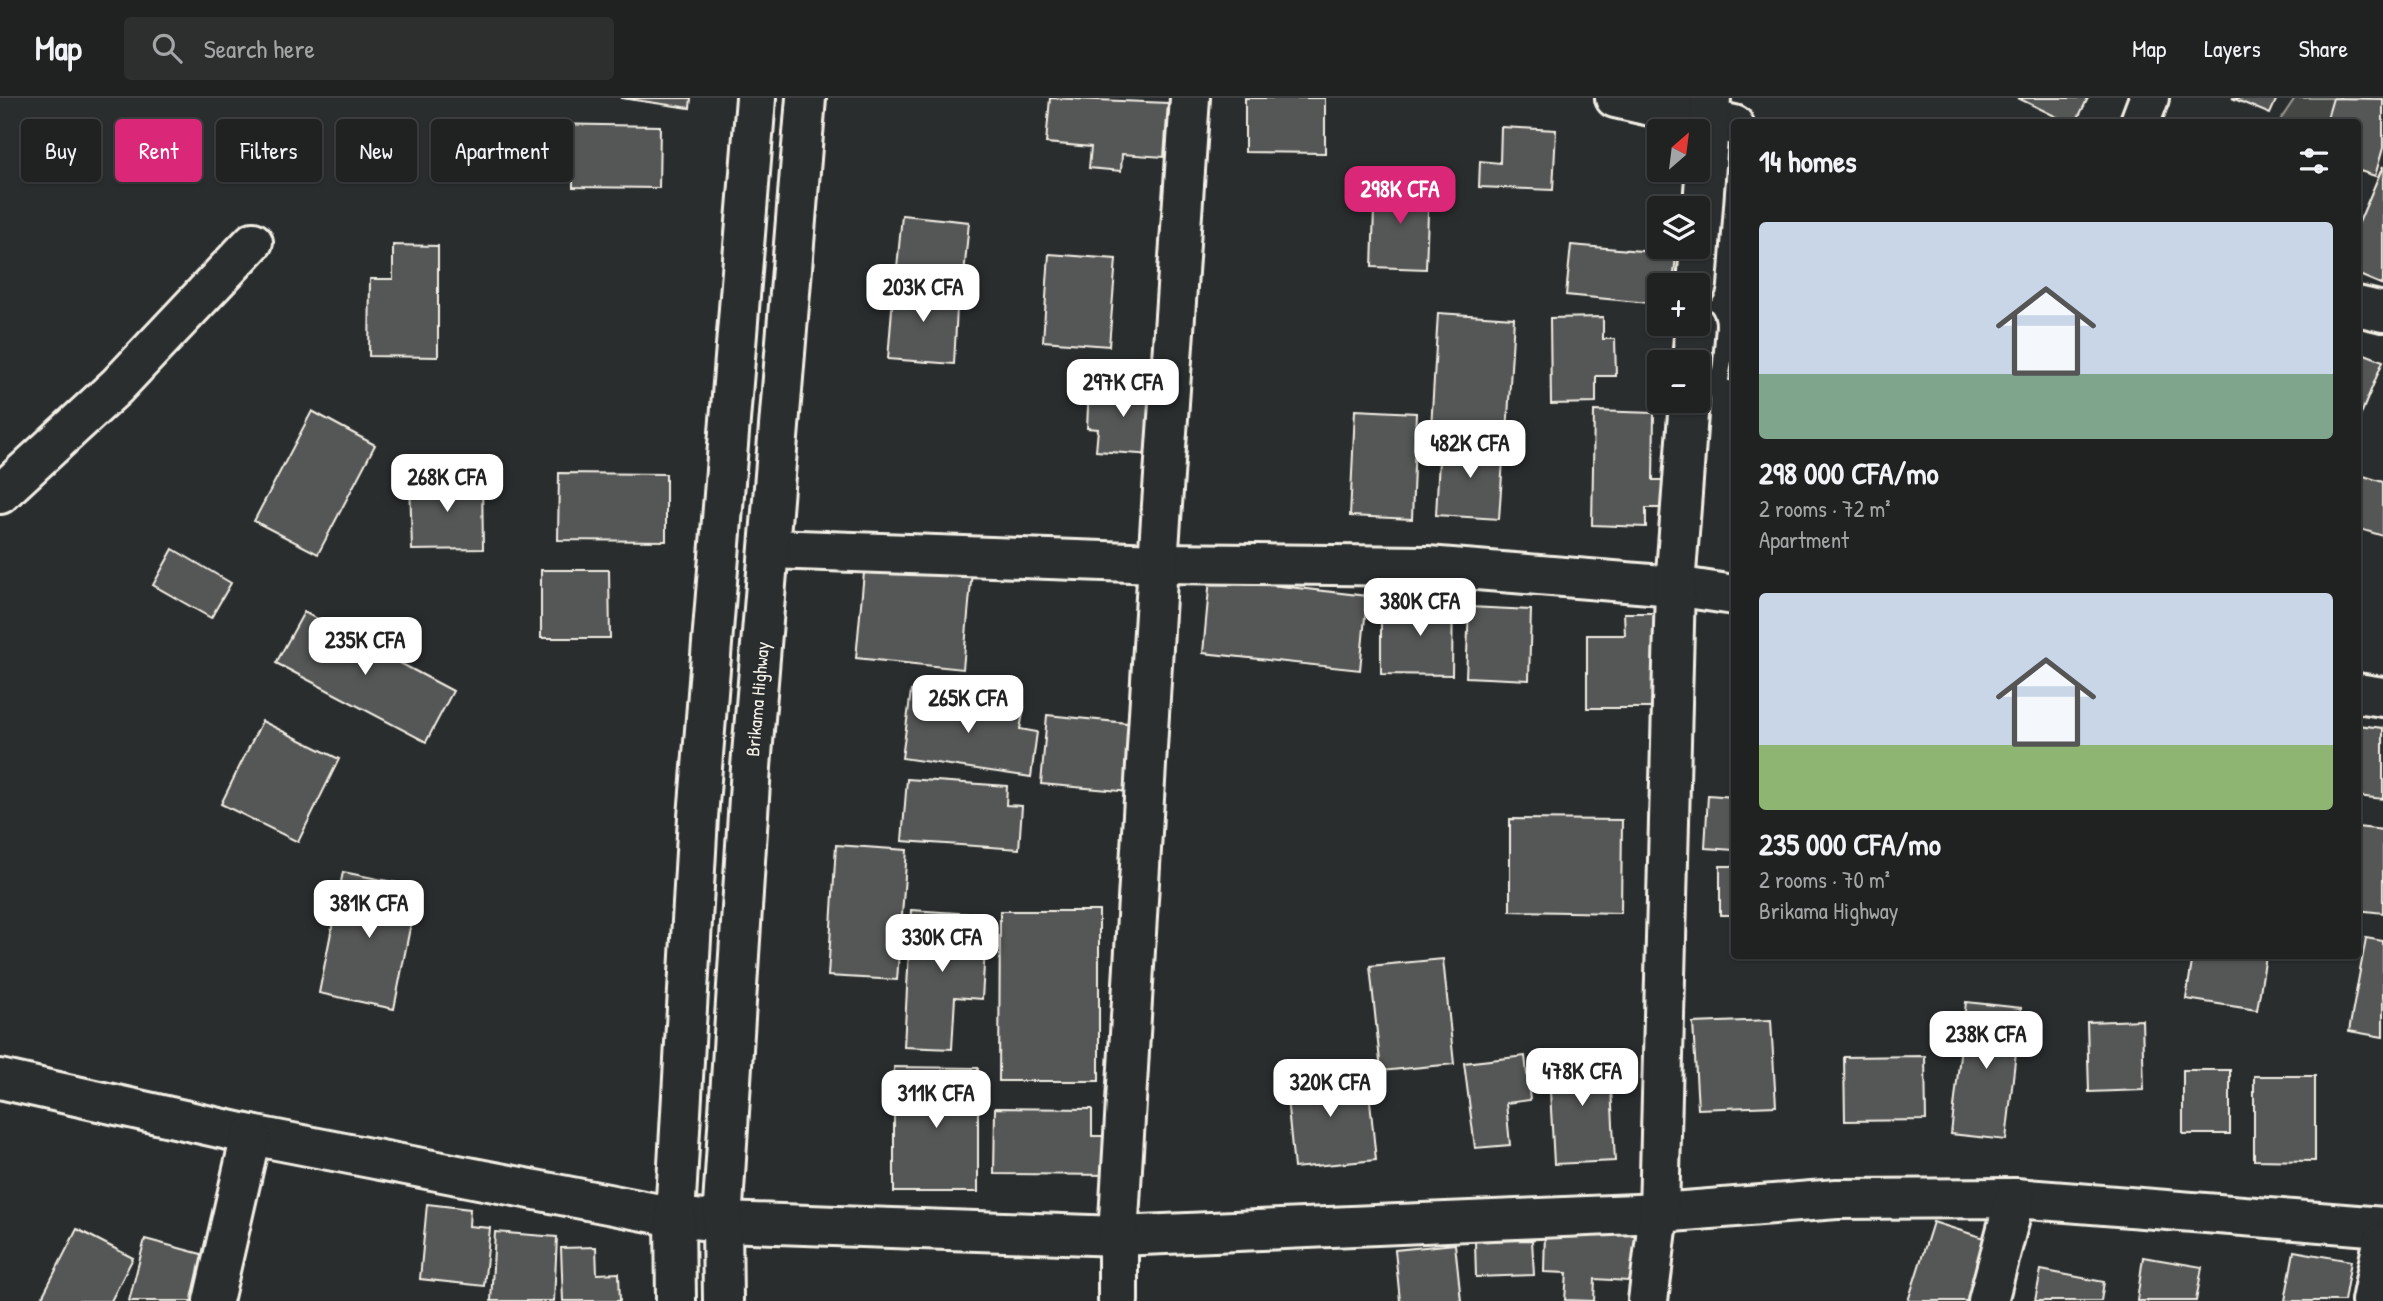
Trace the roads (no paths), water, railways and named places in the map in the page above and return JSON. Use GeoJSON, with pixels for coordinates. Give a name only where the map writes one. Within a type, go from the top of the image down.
{"type":"FeatureCollection","features":[{"type":"Feature","properties":{"kind":"main road"},"geometry":{"type":"LineString","coordinates":[[676,1301],[675,1217],[698,817],[756,98]]}},
{"type":"Feature","properties":{"kind":"main road","name":"Brikama Highway"},"geometry":{"type":"LineString","coordinates":[[723,1301],[722,1222],[751,767],[806,98]]}},
{"type":"Feature","properties":{"kind":"main road"},"geometry":{"type":"LineString","coordinates":[[1118,1301],[1118,1236],[1158,563],[1190,98]]}},
{"type":"Feature","properties":{"kind":"main road"},"geometry":{"type":"LineString","coordinates":[[1615,98],[1719,114],[1699,273]]}},
{"type":"Feature","properties":{"kind":"main road"},"geometry":{"type":"LineString","coordinates":[[2141,119],[2148,98]]}},
{"type":"Feature","properties":{"kind":"main road"},"geometry":{"type":"LineString","coordinates":[[0,494],[117,386],[253,242]]}},
{"type":"Feature","properties":{"kind":"main road"},"geometry":{"type":"LineString","coordinates":[[2361,307],[2383,312]]}},
{"type":"Feature","properties":{"kind":"main road"},"geometry":{"type":"LineString","coordinates":[[1648,1301],[1660,1213],[1675,586],[1688,413]]}},
{"type":"Feature","properties":{"kind":"main road"},"geometry":{"type":"LineString","coordinates":[[771,549],[1158,563],[1427,566],[1675,586],[1731,595]]}},
{"type":"Feature","properties":{"kind":"main road"},"geometry":{"type":"LineString","coordinates":[[2361,694],[2383,697]]}},
{"type":"Feature","properties":{"kind":"main road"},"geometry":{"type":"LineString","coordinates":[[0,1079],[251,1135],[675,1217],[722,1222],[1118,1236],[1660,1213],[1837,1199],[2015,1198],[2383,1227]]}},
{"type":"Feature","properties":{"kind":"main road"},"geometry":{"type":"LineString","coordinates":[[213,1301],[251,1135]]}},
{"type":"Feature","properties":{"kind":"main road"},"geometry":{"type":"LineString","coordinates":[[1988,1301],[2015,1198]]}},
{"type":"Feature","properties":{"kind":"main road"},"geometry":{"type":"LineString","coordinates":[[2371,1301],[2383,1242]]}}]}
